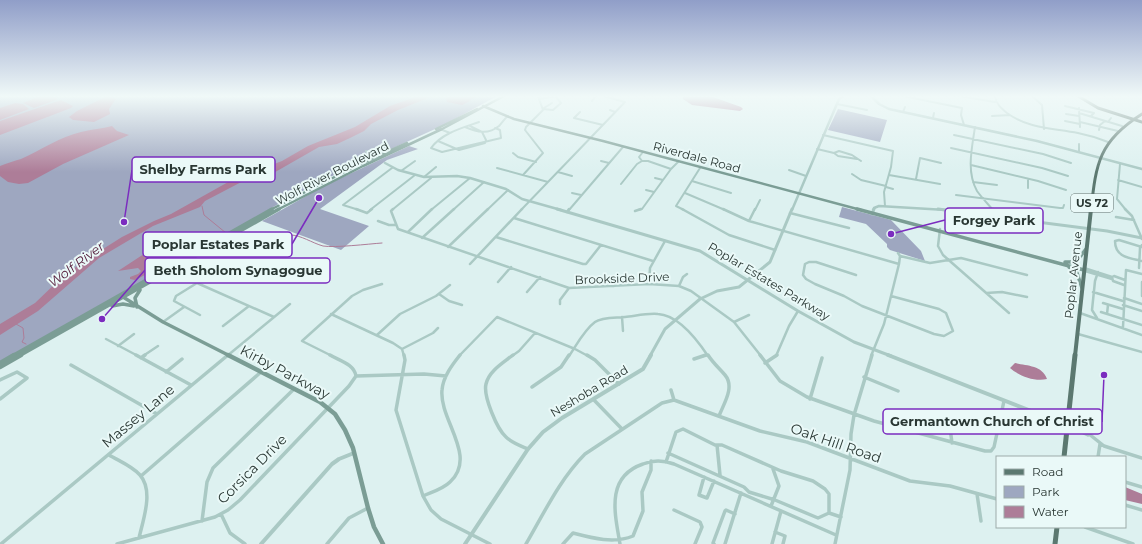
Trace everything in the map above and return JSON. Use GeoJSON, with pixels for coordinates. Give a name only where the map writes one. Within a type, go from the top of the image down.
{"type":"FeatureCollection","features":[{"type":"Feature","properties":{"kind":"main road","name":"Wolf River Boulevard"},"geometry":{"type":"LineString","coordinates":[[252,223],[324,185],[455,121]]}},
{"type":"Feature","properties":{"kind":"main road","name":"Poplar Avenue"},"geometry":{"type":"LineString","coordinates":[[1064,456],[1095,173],[1099,158],[1108,142],[1122,126],[1129,121]]}},
{"type":"Feature","properties":{"kind":"main road","name":"Riverdale Road"},"geometry":{"type":"LineString","coordinates":[[531,122],[1084,269]]}},
{"type":"Feature","properties":{"kind":"main road","name":"Wolf River Boulevard"},"geometry":{"type":"LineString","coordinates":[[252,223],[321,183],[372,158],[440,129]]}},
{"type":"Feature","properties":{"kind":"main road"},"geometry":{"type":"LineString","coordinates":[[99,312],[118,305],[126,304],[137,307],[135,297],[140,290],[252,223]]}},
{"type":"Feature","properties":{"kind":"main road"},"geometry":{"type":"LineString","coordinates":[[0,364],[223,240]]}},
{"type":"Feature","properties":{"kind":"main road"},"geometry":{"type":"LineString","coordinates":[[1065,263],[1076,262],[1086,249]]}},
{"type":"Feature","properties":{"kind":"main road"},"geometry":{"type":"LineString","coordinates":[[1065,263],[1077,273],[1082,289]]}},
{"type":"Feature","properties":{"kind":"main road"},"geometry":{"type":"LineString","coordinates":[[0,367],[99,312],[122,297],[146,286]]}},
{"type":"Feature","properties":{"kind":"main road","name":"Kirby Parkway"},"geometry":{"type":"LineString","coordinates":[[122,297],[163,322],[294,389],[328,408],[339,418],[346,428],[374,528],[383,544]]}},
{"type":"Feature","properties":{"kind":"main road"},"geometry":{"type":"LineString","coordinates":[[1055,544],[1057,528]]}},
{"type":"Feature","properties":{"kind":"street"},"geometry":{"type":"LineString","coordinates":[[464,127],[477,133],[495,128],[502,121]]}},
{"type":"Feature","properties":{"kind":"street"},"geometry":{"type":"LineString","coordinates":[[588,121],[603,125]]}},
{"type":"Feature","properties":{"kind":"street"},"geometry":{"type":"LineString","coordinates":[[470,264],[607,121]]}},
{"type":"Feature","properties":{"kind":"street","name":"Neshoba Road"},"geometry":{"type":"LineString","coordinates":[[465,544],[528,449],[551,425],[620,385],[643,369],[662,332],[700,299],[717,291],[739,287],[770,262],[830,121]]}},
{"type":"Feature","properties":{"kind":"street"},"geometry":{"type":"LineString","coordinates":[[948,121],[1037,141],[1142,169]]}},
{"type":"Feature","properties":{"kind":"street"},"geometry":{"type":"LineString","coordinates":[[1021,121],[1044,129],[1079,133],[1108,142]]}},
{"type":"Feature","properties":{"kind":"street"},"geometry":{"type":"LineString","coordinates":[[1043,121],[1044,129]]}},
{"type":"Feature","properties":{"kind":"street"},"geometry":{"type":"LineString","coordinates":[[1068,121],[1100,125],[1118,131]]}},
{"type":"Feature","properties":{"kind":"street"},"geometry":{"type":"LineString","coordinates":[[1099,130],[1100,125],[1106,121]]}},
{"type":"Feature","properties":{"kind":"street"},"geometry":{"type":"LineString","coordinates":[[1108,121],[1122,126]]}},
{"type":"Feature","properties":{"kind":"street"},"geometry":{"type":"LineString","coordinates":[[479,122],[464,127],[437,140],[431,147],[432,149],[442,152],[455,149],[463,150],[484,144],[486,140],[502,137],[500,130],[495,128]]}},
{"type":"Feature","properties":{"kind":"street"},"geometry":{"type":"LineString","coordinates":[[523,175],[536,162],[543,152],[525,130],[531,122]]}},
{"type":"Feature","properties":{"kind":"street"},"geometry":{"type":"LineString","coordinates":[[470,125],[483,132],[486,140]]}},
{"type":"Feature","properties":{"kind":"street"},"geometry":{"type":"LineString","coordinates":[[975,127],[970,175],[972,182],[984,199],[993,208],[998,217]]}},
{"type":"Feature","properties":{"kind":"street"},"geometry":{"type":"LineString","coordinates":[[440,129],[451,134]]}},
{"type":"Feature","properties":{"kind":"street"},"geometry":{"type":"LineString","coordinates":[[824,135],[893,151],[883,198],[885,206]]}},
{"type":"Feature","properties":{"kind":"street"},"geometry":{"type":"LineString","coordinates":[[954,135],[1043,154],[1071,163]]}},
{"type":"Feature","properties":{"kind":"street"},"geometry":{"type":"LineString","coordinates":[[437,140],[450,145],[455,149]]}},
{"type":"Feature","properties":{"kind":"street"},"geometry":{"type":"LineString","coordinates":[[1079,152],[1080,144]]}},
{"type":"Feature","properties":{"kind":"street"},"geometry":{"type":"LineString","coordinates":[[567,212],[623,147]]}},
{"type":"Feature","properties":{"kind":"street"},"geometry":{"type":"LineString","coordinates":[[951,148],[1042,168],[1068,176]]}},
{"type":"Feature","properties":{"kind":"street"},"geometry":{"type":"LineString","coordinates":[[817,149],[834,153],[838,156],[861,161]]}},
{"type":"Feature","properties":{"kind":"street"},"geometry":{"type":"LineString","coordinates":[[366,151],[372,158]]}},
{"type":"Feature","properties":{"kind":"street"},"geometry":{"type":"LineString","coordinates":[[642,161],[640,157],[643,152]]}},
{"type":"Feature","properties":{"kind":"street"},"geometry":{"type":"LineString","coordinates":[[513,153],[518,157],[536,162]]}},
{"type":"Feature","properties":{"kind":"street"},"geometry":{"type":"LineString","coordinates":[[916,180],[920,158],[941,163]]}},
{"type":"Feature","properties":{"kind":"street"},"geometry":{"type":"LineString","coordinates":[[401,171],[415,161]]}},
{"type":"Feature","properties":{"kind":"street"},"geometry":{"type":"LineString","coordinates":[[600,161],[609,163]]}},
{"type":"Feature","properties":{"kind":"street"},"geometry":{"type":"LineString","coordinates":[[621,184],[637,164],[642,161],[671,169]]}},
{"type":"Feature","properties":{"kind":"street"},"geometry":{"type":"LineString","coordinates":[[635,211],[642,209],[671,169],[678,162]]}},
{"type":"Feature","properties":{"kind":"street","name":"Poplar Estates Parkway"},"geometry":{"type":"LineString","coordinates":[[384,163],[392,168],[424,178],[457,176],[485,182],[508,190],[517,196],[531,201],[708,255],[798,311],[840,335],[874,350],[1067,425]]}},
{"type":"Feature","properties":{"kind":"street"},"geometry":{"type":"LineString","coordinates":[[1120,164],[1118,202],[1132,216],[1142,238]]}},
{"type":"Feature","properties":{"kind":"street"},"geometry":{"type":"LineString","coordinates":[[971,165],[1028,178],[1066,190]]}},
{"type":"Feature","properties":{"kind":"street"},"geometry":{"type":"LineString","coordinates":[[424,178],[436,167]]}},
{"type":"Feature","properties":{"kind":"street"},"geometry":{"type":"LineString","coordinates":[[392,168],[343,205],[367,213],[415,175]]}},
{"type":"Feature","properties":{"kind":"street"},"geometry":{"type":"LineString","coordinates":[[497,168],[548,182]]}},
{"type":"Feature","properties":{"kind":"street"},"geometry":{"type":"LineString","coordinates":[[700,168],[676,206],[734,237],[775,250]]}},
{"type":"Feature","properties":{"kind":"street"},"geometry":{"type":"LineString","coordinates":[[788,170],[806,176]]}},
{"type":"Feature","properties":{"kind":"street"},"geometry":{"type":"LineString","coordinates":[[558,172],[572,176]]}},
{"type":"Feature","properties":{"kind":"street"},"geometry":{"type":"LineString","coordinates":[[852,174],[861,180],[893,189]]}},
{"type":"Feature","properties":{"kind":"street"},"geometry":{"type":"LineString","coordinates":[[889,175],[940,184]]}},
{"type":"Feature","properties":{"kind":"street"},"geometry":{"type":"LineString","coordinates":[[396,225],[391,211],[431,178]]}},
{"type":"Feature","properties":{"kind":"street"},"geometry":{"type":"LineString","coordinates":[[408,232],[428,212],[439,205],[470,178]]}},
{"type":"Feature","properties":{"kind":"street"},"geometry":{"type":"LineString","coordinates":[[655,178],[663,180]]}},
{"type":"Feature","properties":{"kind":"street"},"geometry":{"type":"LineString","coordinates":[[1028,178],[1028,188]]}},
{"type":"Feature","properties":{"kind":"street"},"geometry":{"type":"LineString","coordinates":[[1118,180],[1142,188]]}},
{"type":"Feature","properties":{"kind":"street"},"geometry":{"type":"LineString","coordinates":[[692,181],[730,193]]}},
{"type":"Feature","properties":{"kind":"street"},"geometry":{"type":"LineString","coordinates":[[422,238],[485,182]]}},
{"type":"Feature","properties":{"kind":"street"},"geometry":{"type":"LineString","coordinates":[[972,182],[997,185]]}},
{"type":"Feature","properties":{"kind":"street"},"geometry":{"type":"LineString","coordinates":[[448,247],[508,190]]}},
{"type":"Feature","properties":{"kind":"street"},"geometry":{"type":"LineString","coordinates":[[646,190],[654,192]]}},
{"type":"Feature","properties":{"kind":"street"},"geometry":{"type":"LineString","coordinates":[[572,192],[581,195]]}},
{"type":"Feature","properties":{"kind":"street"},"geometry":{"type":"LineString","coordinates":[[685,193],[699,197],[749,221],[899,264]]}},
{"type":"Feature","properties":{"kind":"street"},"geometry":{"type":"LineString","coordinates":[[956,195],[1060,208],[1063,208],[1064,205]]}},
{"type":"Feature","properties":{"kind":"street"},"geometry":{"type":"LineString","coordinates":[[749,221],[760,200]]}},
{"type":"Feature","properties":{"kind":"street"},"geometry":{"type":"LineString","coordinates":[[872,213],[877,207],[885,206],[928,208],[1107,231],[1142,238]]}},
{"type":"Feature","properties":{"kind":"street"},"geometry":{"type":"LineString","coordinates":[[790,212],[849,228]]}},
{"type":"Feature","properties":{"kind":"street"},"geometry":{"type":"LineString","coordinates":[[1116,217],[1134,220]]}},
{"type":"Feature","properties":{"kind":"street"},"geometry":{"type":"LineString","coordinates":[[514,218],[653,261]]}},
{"type":"Feature","properties":{"kind":"street","name":"Brookside Drive"},"geometry":{"type":"LineString","coordinates":[[378,221],[387,225],[396,225],[398,229],[422,238],[478,255],[569,288],[649,284],[679,286],[691,291],[700,299],[734,322],[765,363],[789,389],[810,399],[888,426],[952,443],[985,451],[991,451],[994,447],[1004,401]]}},
{"type":"Feature","properties":{"kind":"street"},"geometry":{"type":"LineString","coordinates":[[940,230],[938,246],[943,255],[1009,313]]}},
{"type":"Feature","properties":{"kind":"street"},"geometry":{"type":"LineString","coordinates":[[496,237],[583,264],[586,264],[601,245]]}},
{"type":"Feature","properties":{"kind":"street"},"geometry":{"type":"LineString","coordinates":[[1139,268],[1138,260],[1141,255],[1142,246],[1119,240],[1115,241],[1114,248],[1116,252],[1138,260],[1142,261]]}},
{"type":"Feature","properties":{"kind":"street"},"geometry":{"type":"LineString","coordinates":[[649,284],[649,273],[653,261],[665,241]]}},
{"type":"Feature","properties":{"kind":"street"},"geometry":{"type":"LineString","coordinates":[[835,544],[850,470],[851,434],[854,415],[864,378],[879,334],[884,324],[899,264],[899,254],[930,263],[967,258],[1028,274]]}},
{"type":"Feature","properties":{"kind":"street"},"geometry":{"type":"LineString","coordinates":[[856,275],[816,262],[809,262],[805,264],[803,268],[803,275],[806,279],[862,306],[934,334],[945,336],[954,331],[946,313],[939,309],[891,296]]}},
{"type":"Feature","properties":{"kind":"street"},"geometry":{"type":"LineString","coordinates":[[498,282],[511,267]]}},
{"type":"Feature","properties":{"kind":"street"},"geometry":{"type":"LineString","coordinates":[[1084,269],[1112,278],[1114,276],[1125,280]]}},
{"type":"Feature","properties":{"kind":"street"},"geometry":{"type":"LineString","coordinates":[[1123,328],[1124,285],[1126,270],[1142,274]]}},
{"type":"Feature","properties":{"kind":"street"},"geometry":{"type":"LineString","coordinates":[[1097,273],[1092,310],[1097,319]]}},
{"type":"Feature","properties":{"kind":"street"},"geometry":{"type":"LineString","coordinates":[[679,286],[683,277],[687,274]]}},
{"type":"Feature","properties":{"kind":"street"},"geometry":{"type":"LineString","coordinates":[[613,276],[614,286]]}},
{"type":"Feature","properties":{"kind":"street"},"geometry":{"type":"LineString","coordinates":[[527,292],[540,277]]}},
{"type":"Feature","properties":{"kind":"street"},"geometry":{"type":"LineString","coordinates":[[1112,278],[1115,282],[1124,285]]}},
{"type":"Feature","properties":{"kind":"street"},"geometry":{"type":"LineString","coordinates":[[1142,282],[1142,296]]}},
{"type":"Feature","properties":{"kind":"street"},"geometry":{"type":"LineString","coordinates":[[200,315],[175,303],[174,298],[198,283],[274,317]]}},
{"type":"Feature","properties":{"kind":"street"},"geometry":{"type":"LineString","coordinates":[[382,284],[354,295],[302,341],[352,367],[355,370],[356,376],[402,374],[446,376]]}},
{"type":"Feature","properties":{"kind":"street"},"geometry":{"type":"LineString","coordinates":[[377,335],[400,314],[439,294],[450,285]]}},
{"type":"Feature","properties":{"kind":"street"},"geometry":{"type":"LineString","coordinates":[[560,304],[560,300],[569,288]]}},
{"type":"Feature","properties":{"kind":"street"},"geometry":{"type":"LineString","coordinates":[[985,293],[998,291],[1009,292],[1027,297]]}},
{"type":"Feature","properties":{"kind":"street"},"geometry":{"type":"LineString","coordinates":[[1094,292],[1124,301],[1142,304]]}},
{"type":"Feature","properties":{"kind":"street"},"geometry":{"type":"LineString","coordinates":[[439,294],[449,301],[462,305]]}},
{"type":"Feature","properties":{"kind":"street"},"geometry":{"type":"LineString","coordinates":[[1124,301],[1142,311]]}},
{"type":"Feature","properties":{"kind":"street"},"geometry":{"type":"LineString","coordinates":[[1103,303],[1123,309]]}},
{"type":"Feature","properties":{"kind":"street","name":"Massey Lane"},"geometry":{"type":"LineString","coordinates":[[1,544],[290,304]]}},
{"type":"Feature","properties":{"kind":"street"},"geometry":{"type":"LineString","coordinates":[[1107,314],[1108,304]]}},
{"type":"Feature","properties":{"kind":"street"},"geometry":{"type":"LineString","coordinates":[[223,326],[249,306]]}},
{"type":"Feature","properties":{"kind":"street"},"geometry":{"type":"LineString","coordinates":[[163,322],[184,307]]}},
{"type":"Feature","properties":{"kind":"street"},"geometry":{"type":"LineString","coordinates":[[765,363],[776,357],[779,353],[789,326],[798,311]]}},
{"type":"Feature","properties":{"kind":"street"},"geometry":{"type":"LineString","coordinates":[[1101,312],[1142,325]]}},
{"type":"Feature","properties":{"kind":"street"},"geometry":{"type":"LineString","coordinates":[[1080,313],[1142,335]]}},
{"type":"Feature","properties":{"kind":"street"},"geometry":{"type":"LineString","coordinates":[[331,314],[377,335],[402,349],[405,357],[396,410],[423,496],[431,510],[441,519],[490,544]]}},
{"type":"Feature","properties":{"kind":"street"},"geometry":{"type":"LineString","coordinates":[[532,387],[554,373],[567,360],[588,329],[595,322],[605,319],[656,314],[666,316],[674,320],[691,333],[726,376],[730,384],[729,391],[719,416]]}},
{"type":"Feature","properties":{"kind":"street"},"geometry":{"type":"LineString","coordinates":[[734,322],[749,315]]}},
{"type":"Feature","properties":{"kind":"street"},"geometry":{"type":"LineString","coordinates":[[423,496],[450,483],[461,465],[461,454],[444,414],[441,398],[446,376],[467,348],[497,317],[575,349],[595,360],[620,385]]}},
{"type":"Feature","properties":{"kind":"street"},"geometry":{"type":"LineString","coordinates":[[622,317],[623,332]]}},
{"type":"Feature","properties":{"kind":"street"},"geometry":{"type":"LineString","coordinates":[[402,349],[433,333],[438,328]]}},
{"type":"Feature","properties":{"kind":"street"},"geometry":{"type":"LineString","coordinates":[[528,449],[508,439],[501,432],[485,395],[486,383],[494,370],[519,351],[535,333]]}},
{"type":"Feature","properties":{"kind":"street"},"geometry":{"type":"LineString","coordinates":[[118,346],[134,334]]}},
{"type":"Feature","properties":{"kind":"street"},"geometry":{"type":"LineString","coordinates":[[1078,334],[1142,352]]}},
{"type":"Feature","properties":{"kind":"street"},"geometry":{"type":"LineString","coordinates":[[106,339],[192,386]]}},
{"type":"Feature","properties":{"kind":"street"},"geometry":{"type":"LineString","coordinates":[[141,358],[158,346]]}},
{"type":"Feature","properties":{"kind":"street"},"geometry":{"type":"LineString","coordinates":[[694,359],[707,354]]}},
{"type":"Feature","properties":{"kind":"street"},"geometry":{"type":"LineString","coordinates":[[810,399],[822,358]]}},
{"type":"Feature","properties":{"kind":"street"},"geometry":{"type":"LineString","coordinates":[[166,372],[182,359]]}},
{"type":"Feature","properties":{"kind":"street"},"geometry":{"type":"LineString","coordinates":[[71,365],[157,414]]}},
{"type":"Feature","properties":{"kind":"street"},"geometry":{"type":"LineString","coordinates":[[0,380],[17,372],[27,378],[0,399]]}},
{"type":"Feature","properties":{"kind":"street"},"geometry":{"type":"LineString","coordinates":[[141,476],[261,372]]}},
{"type":"Feature","properties":{"kind":"street","name":"Corsica Drive"},"geometry":{"type":"LineString","coordinates":[[117,544],[202,521],[221,514],[240,500],[352,383],[356,376]]}},
{"type":"Feature","properties":{"kind":"street"},"geometry":{"type":"LineString","coordinates":[[864,378],[898,391]]}},
{"type":"Feature","properties":{"kind":"street"},"geometry":{"type":"LineString","coordinates":[[202,521],[207,482],[213,468],[294,389]]}},
{"type":"Feature","properties":{"kind":"street"},"geometry":{"type":"LineString","coordinates":[[526,544],[559,487],[576,463],[585,454],[662,403],[674,400],[671,390]]}},
{"type":"Feature","properties":{"kind":"street"},"geometry":{"type":"LineString","coordinates":[[594,400],[622,429]]}},
{"type":"Feature","properties":{"kind":"street","name":"Oak Hill Road"},"geometry":{"type":"LineString","coordinates":[[674,400],[684,402],[760,431],[808,442],[910,481],[936,484],[996,499]]}},
{"type":"Feature","properties":{"kind":"street"},"geometry":{"type":"LineString","coordinates":[[948,413],[952,443]]}},
{"type":"Feature","properties":{"kind":"street"},"geometry":{"type":"LineString","coordinates":[[1067,425],[1091,437],[1100,444],[1118,452],[1142,458]]}},
{"type":"Feature","properties":{"kind":"street"},"geometry":{"type":"LineString","coordinates":[[666,462],[676,432],[681,430],[695,434],[702,439],[717,445],[722,445],[767,464],[773,469],[791,476],[800,477],[823,487],[829,496],[829,513]]}},
{"type":"Feature","properties":{"kind":"street"},"geometry":{"type":"LineString","coordinates":[[1098,456],[1100,444]]}},
{"type":"Feature","properties":{"kind":"street"},"geometry":{"type":"LineString","coordinates":[[717,445],[720,476]]}},
{"type":"Feature","properties":{"kind":"street"},"geometry":{"type":"LineString","coordinates":[[261,544],[332,464],[339,459],[354,453]]}},
{"type":"Feature","properties":{"kind":"street"},"geometry":{"type":"LineString","coordinates":[[668,453],[744,487],[750,492],[775,500],[818,518],[829,513],[841,518]]}},
{"type":"Feature","properties":{"kind":"street"},"geometry":{"type":"LineString","coordinates":[[109,455],[141,476],[146,485],[147,494],[139,538]]}},
{"type":"Feature","properties":{"kind":"street"},"geometry":{"type":"LineString","coordinates":[[563,544],[573,533],[593,539],[620,542],[633,536],[643,511],[642,492],[652,470],[651,461]]}},
{"type":"Feature","properties":{"kind":"street"},"geometry":{"type":"LineString","coordinates":[[620,542],[615,509],[615,497],[618,485],[629,471],[640,464],[651,461],[666,462],[682,468],[836,535]]}},
{"type":"Feature","properties":{"kind":"street"},"geometry":{"type":"LineString","coordinates":[[771,506],[775,500],[779,486],[773,469]]}},
{"type":"Feature","properties":{"kind":"street"},"geometry":{"type":"LineString","coordinates":[[704,477],[699,495],[707,498],[714,481]]}},
{"type":"Feature","properties":{"kind":"street"},"geometry":{"type":"LineString","coordinates":[[1126,482],[1142,488]]}},
{"type":"Feature","properties":{"kind":"street"},"geometry":{"type":"LineString","coordinates":[[725,544],[741,493]]}},
{"type":"Feature","properties":{"kind":"street"},"geometry":{"type":"LineString","coordinates":[[977,494],[981,521]]}},
{"type":"Feature","properties":{"kind":"street"},"geometry":{"type":"LineString","coordinates":[[1126,505],[1142,510]]}},
{"type":"Feature","properties":{"kind":"street"},"geometry":{"type":"LineString","coordinates":[[327,544],[349,518],[368,508]]}},
{"type":"Feature","properties":{"kind":"street"},"geometry":{"type":"LineString","coordinates":[[674,510],[700,522],[702,527],[695,544]]}},
{"type":"Feature","properties":{"kind":"street"},"geometry":{"type":"LineString","coordinates":[[714,544],[713,543],[726,510],[735,514]]}},
{"type":"Feature","properties":{"kind":"street"},"geometry":{"type":"LineString","coordinates":[[772,544],[781,511]]}},
{"type":"Feature","properties":{"kind":"street"},"geometry":{"type":"LineString","coordinates":[[221,514],[230,533],[245,544]]}},
{"type":"Feature","properties":{"kind":"street"},"geometry":{"type":"LineString","coordinates":[[1095,529],[1133,544]]}},
{"type":"Feature","properties":{"kind":"street"},"geometry":{"type":"LineString","coordinates":[[775,532],[786,536],[783,544]]}},
{"type":"Feature","properties":{"kind":"green space"},"geometry":{"type":"Polygon","coordinates":[[[0,121],[451,121],[332,176],[287,199],[212,243],[0,362],[0,121]]]}},
{"type":"Feature","properties":{"kind":"green space"},"geometry":{"type":"Polygon","coordinates":[[[832,121],[887,121],[880,142],[828,130],[832,121]]]}},
{"type":"Feature","properties":{"kind":"green space"},"geometry":{"type":"Polygon","coordinates":[[[409,146],[418,149],[387,160],[320,209],[369,226],[341,250],[262,221],[324,186],[409,146]]]}},
{"type":"Feature","properties":{"kind":"green space"},"geometry":{"type":"Polygon","coordinates":[[[842,207],[891,220],[921,251],[925,261],[890,250],[887,247],[887,244],[866,224],[839,217],[842,207]]]}},
{"type":"Feature","properties":{"kind":"water"},"geometry":{"type":"Polygon","coordinates":[[[0,121],[36,121],[0,135],[0,121]]]}},
{"type":"Feature","properties":{"kind":"water"},"geometry":{"type":"Polygon","coordinates":[[[364,121],[376,121],[364,131],[350,138],[337,144],[319,147],[270,175],[249,178],[205,201],[200,207],[153,226],[99,258],[38,311],[0,335],[0,324],[35,303],[60,279],[84,261],[122,237],[171,214],[230,181],[282,161],[308,146],[355,127],[364,121]]]}},
{"type":"Feature","properties":{"kind":"water"},"geometry":{"type":"Polygon","coordinates":[[[112,126],[117,131],[129,135],[63,164],[28,183],[19,184],[8,182],[0,176],[0,166],[21,159],[58,140],[73,134],[112,126]]]}},
{"type":"Feature","properties":{"kind":"water"},"geometry":{"type":"Polygon","coordinates":[[[150,250],[163,255],[170,265],[165,265],[135,280],[130,279],[130,277],[141,271],[138,268],[118,271],[150,250]]]}},
{"type":"Feature","properties":{"kind":"water"},"geometry":{"type":"Polygon","coordinates":[[[1015,363],[1042,371],[1047,379],[1037,380],[1018,374],[1010,368],[1015,363]]]}},
{"type":"Feature","properties":{"kind":"water"},"geometry":{"type":"Polygon","coordinates":[[[1126,487],[1142,494],[1142,504],[1126,500],[1126,487]]]}},
{"type":"Feature","properties":{"kind":"waterway"},"geometry":{"type":"LineString","coordinates":[[202,206],[204,215],[226,233]]}},
{"type":"Feature","properties":{"kind":"waterway"},"geometry":{"type":"LineString","coordinates":[[232,237],[239,246],[246,247],[259,245],[290,235],[298,236],[323,246],[382,243]]}},
{"type":"Feature","properties":{"kind":"waterway"},"geometry":{"type":"LineString","coordinates":[[16,324],[23,328],[24,338],[22,342],[26,344]]}},
{"type":"Feature","properties":{"kind":"place","name":"Poplar Estates Park"},"geometry":{"type":"Point","coordinates":[319,198]}},
{"type":"Feature","properties":{"kind":"place","name":"Shelby Farms Park"},"geometry":{"type":"Point","coordinates":[124,222]}},
{"type":"Feature","properties":{"kind":"place","name":"Forgey Park"},"geometry":{"type":"Point","coordinates":[891,234]}},
{"type":"Feature","properties":{"kind":"place","name":"Beth Sholom Synagogue"},"geometry":{"type":"Point","coordinates":[102,319]}},
{"type":"Feature","properties":{"kind":"place","name":"Germantown Church of Christ"},"geometry":{"type":"Point","coordinates":[1104,375]}},
{"type":"Feature","properties":{"kind":"water label","name":"Wolf River"},"geometry":{"type":"Point","coordinates":[76,264]}}]}
